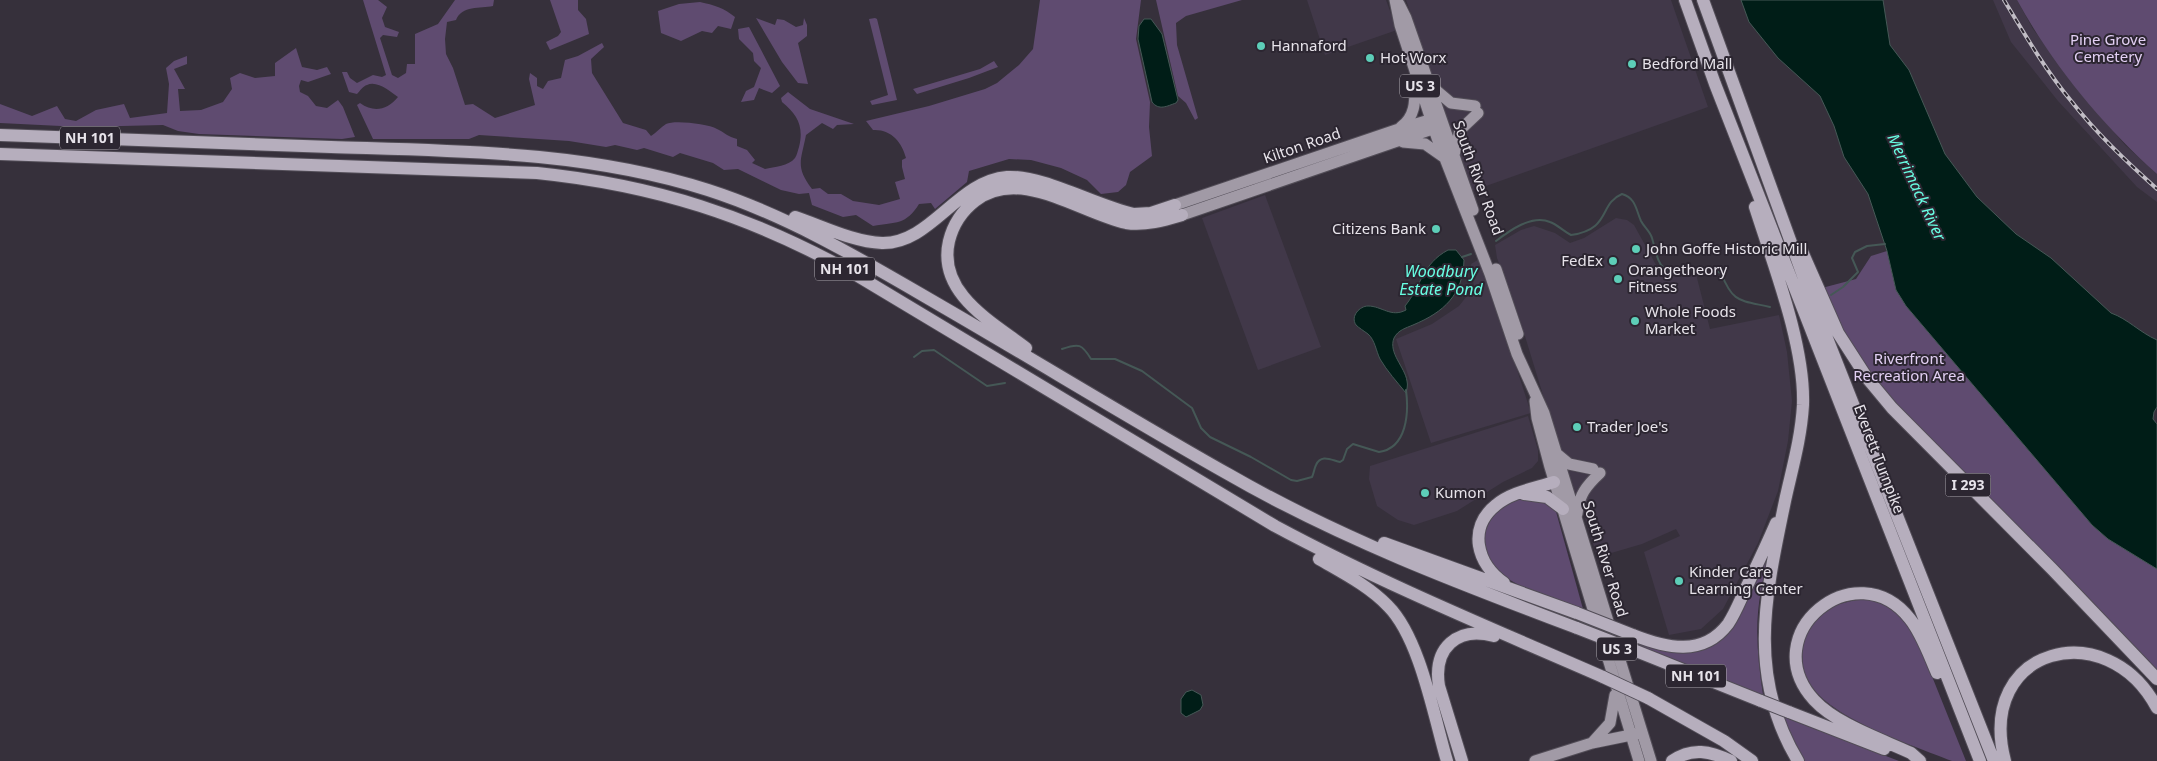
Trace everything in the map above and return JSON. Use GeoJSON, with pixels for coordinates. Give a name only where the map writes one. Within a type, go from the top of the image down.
{"type":"FeatureCollection","features":[{"type":"Feature","properties":{"kind":"highway","name":"Everett Turnpike"},"geometry":{"type":"LineString","coordinates":[[1685,0],[1715,84],[1980,761]]}},
{"type":"Feature","properties":{"kind":"highway","name":"Everett Turnpike"},"geometry":{"type":"LineString","coordinates":[[1703,0],[1810,295],[1994,761]]}},
{"type":"Feature","properties":{"kind":"highway"},"geometry":{"type":"LineString","coordinates":[[1715,84],[1784,300],[1799,366],[1803,403],[1800,443],[1786,500],[1769,585],[1764,659],[1773,710],[1798,761]]}},
{"type":"Feature","properties":{"kind":"highway","name":"I 293"},"geometry":{"type":"LineString","coordinates":[[1734,87],[1829,315],[1867,378],[1892,408],[2157,679]]}},
{"type":"Feature","properties":{"kind":"highway","name":"NH 101"},"geometry":{"type":"LineString","coordinates":[[0,135],[538,156],[637,171],[724,195],[769,213],[841,248],[1230,476],[1310,518],[1389,554],[1918,761]]}},
{"type":"Feature","properties":{"kind":"highway","name":"NH 101"},"geometry":{"type":"LineString","coordinates":[[0,154],[537,173],[604,181],[682,200],[753,224],[825,258],[1275,526],[1375,578],[1648,698],[1715,736],[1752,761]]}},
{"type":"Feature","properties":{"kind":"highway"},"geometry":{"type":"LineString","coordinates":[[724,195],[771,208],[862,240],[882,243],[915,234],[970,191],[988,182],[1007,178],[1036,181],[1134,214],[1178,210]]}},
{"type":"Feature","properties":{"kind":"highway"},"geometry":{"type":"LineString","coordinates":[[1072,382],[971,306],[957,289],[952,279],[948,256],[951,234],[961,214],[988,193],[1021,187],[1126,223],[1157,222],[1178,210]]}},
{"type":"Feature","properties":{"kind":"highway"},"geometry":{"type":"LineString","coordinates":[[1230,476],[1252,484],[1358,533],[1418,557],[1514,590],[1654,643],[1674,648],[1694,645],[1717,635],[1733,616],[1786,500]]}},
{"type":"Feature","properties":{"kind":"highway"},"geometry":{"type":"LineString","coordinates":[[1514,590],[1490,571],[1483,560],[1478,542],[1482,523],[1488,513],[1505,499],[1554,482]]}},
{"type":"Feature","properties":{"kind":"highway"},"geometry":{"type":"LineString","coordinates":[[1519,494],[1547,497],[1563,509]]}},
{"type":"Feature","properties":{"kind":"highway"},"geometry":{"type":"LineString","coordinates":[[1275,526],[1299,546],[1368,589],[1396,614],[1408,632],[1416,655],[1447,761]]}},
{"type":"Feature","properties":{"kind":"highway"},"geometry":{"type":"LineString","coordinates":[[1918,761],[1911,753],[1841,720],[1824,709],[1806,689],[1800,678],[1797,665],[1799,638],[1807,621],[1826,603],[1844,595],[1864,594],[1883,598],[1900,609],[1917,629],[1974,746]]}},
{"type":"Feature","properties":{"kind":"highway"},"geometry":{"type":"LineString","coordinates":[[1462,761],[1456,746],[1437,676],[1443,652],[1456,638],[1477,632],[1492,635],[1575,665]]}},
{"type":"Feature","properties":{"kind":"highway"},"geometry":{"type":"LineString","coordinates":[[2005,761],[1999,728],[2004,702],[2013,684],[2021,674],[2037,662],[2049,657],[2075,652],[2100,657],[2134,678],[2157,708]]}},
{"type":"Feature","properties":{"kind":"highway"},"geometry":{"type":"LineString","coordinates":[[1456,746],[1471,761]]}},
{"type":"Feature","properties":{"kind":"highway"},"geometry":{"type":"LineString","coordinates":[[1672,761],[1684,754],[1704,751],[1731,761]]}},
{"type":"Feature","properties":{"kind":"main road","name":"South River Road"},"geometry":{"type":"LineString","coordinates":[[1396,1],[1398,18],[1415,71],[1437,122],[1517,354],[1525,368],[1535,397],[1544,412],[1651,761]]}},
{"type":"Feature","properties":{"kind":"main road","name":"South River Road"},"geometry":{"type":"LineString","coordinates":[[1396,1],[1406,18],[1429,83],[1437,122]]}},
{"type":"Feature","properties":{"kind":"main road"},"geometry":{"type":"LineString","coordinates":[[1399,129],[1407,123],[1413,110],[1415,71]]}},
{"type":"Feature","properties":{"kind":"main road"},"geometry":{"type":"LineString","coordinates":[[1392,144],[1405,142],[1420,143],[1431,147],[1449,158],[1460,130],[1477,109],[1451,103],[1440,96],[1429,83]]}},
{"type":"Feature","properties":{"kind":"main road","name":"Kilton Road"},"geometry":{"type":"LineString","coordinates":[[1178,210],[1399,129],[1437,122]]}},
{"type":"Feature","properties":{"kind":"main road","name":"Kilton Road"},"geometry":{"type":"LineString","coordinates":[[1178,210],[1392,144],[1437,122]]}},
{"type":"Feature","properties":{"kind":"main road","name":"South River Road"},"geometry":{"type":"LineString","coordinates":[[1535,397],[1537,418],[1554,482],[1639,761]]}},
{"type":"Feature","properties":{"kind":"main road"},"geometry":{"type":"LineString","coordinates":[[1556,453],[1561,460],[1569,464],[1597,471],[1581,494],[1577,519]]}},
{"type":"Feature","properties":{"kind":"main road"},"geometry":{"type":"LineString","coordinates":[[1592,744],[1610,723],[1614,710],[1616,688]]}},
{"type":"Feature","properties":{"kind":"main road"},"geometry":{"type":"LineString","coordinates":[[1535,761],[1641,728]]}},
{"type":"Feature","properties":{"kind":"shaded area"},"geometry":{"type":"Polygon","coordinates":[[[1307,0],[1386,0],[1397,30],[1325,55],[1307,0]]]}},
{"type":"Feature","properties":{"kind":"shaded area","name":"Bedford Mall"},"geometry":{"type":"Polygon","coordinates":[[[1406,0],[1671,0],[1708,107],[1472,191],[1406,0]]]}},
{"type":"Feature","properties":{"kind":"shaded area"},"geometry":{"type":"Polygon","coordinates":[[[1993,0],[2017,0],[2033,29],[2080,92],[2125,145],[2157,174],[2157,202],[2137,187],[2058,101],[2011,42],[1993,0]]]}},
{"type":"Feature","properties":{"kind":"shaded area"},"geometry":{"type":"Polygon","coordinates":[[[1265,195],[1321,347],[1258,370],[1202,218],[1265,195]]]}},
{"type":"Feature","properties":{"kind":"shaded area"},"geometry":{"type":"Polygon","coordinates":[[[1616,218],[1627,220],[1634,225],[1661,274],[1679,277],[1696,274],[1710,329],[1779,315],[1787,352],[1792,401],[1788,441],[1778,491],[1758,543],[1723,609],[1701,629],[1669,635],[1644,552],[1680,536],[1676,529],[1642,544],[1601,556],[1596,553],[1583,511],[1574,496],[1520,320],[1497,258],[1495,245],[1521,230],[1534,226],[1555,233],[1570,243],[1584,238],[1616,218]]]}},
{"type":"Feature","properties":{"kind":"shaded area"},"geometry":{"type":"Polygon","coordinates":[[[1481,258],[1531,413],[1431,443],[1396,339],[1432,324],[1459,306],[1474,287],[1471,264],[1481,258]]]}},
{"type":"Feature","properties":{"kind":"shaded area"},"geometry":{"type":"Polygon","coordinates":[[[1528,416],[1538,450],[1538,461],[1532,468],[1503,482],[1457,511],[1414,525],[1398,520],[1377,506],[1369,479],[1370,466],[1528,416]]]}},
{"type":"Feature","properties":{"kind":"green space"},"geometry":{"type":"Polygon","coordinates":[[[363,0],[378,0],[387,7],[382,18],[385,27],[399,32],[397,37],[383,35],[380,38],[392,75],[398,78],[406,73],[407,64],[415,64],[415,34],[438,24],[455,0],[494,0],[493,6],[472,8],[462,12],[456,20],[447,22],[445,39],[446,54],[453,68],[465,105],[473,104],[495,118],[535,105],[529,79],[530,73],[537,78],[537,86],[543,89],[548,81],[561,78],[565,60],[578,56],[602,43],[604,47],[591,59],[592,73],[623,123],[646,130],[651,136],[664,125],[676,122],[713,127],[737,139],[737,146],[747,150],[755,160],[752,163],[765,169],[789,163],[795,158],[798,151],[800,127],[796,117],[782,102],[781,98],[788,92],[810,109],[854,124],[837,125],[833,129],[822,123],[806,135],[801,157],[801,169],[812,189],[820,188],[828,194],[841,194],[853,201],[879,205],[900,199],[895,182],[905,179],[902,160],[906,158],[902,147],[895,138],[885,132],[873,130],[866,121],[929,106],[985,89],[997,83],[1019,65],[1033,49],[1040,0],[1141,0],[1136,39],[1150,102],[1149,127],[1152,156],[1130,172],[1126,185],[1118,192],[1101,194],[1087,180],[1061,168],[1031,160],[1009,159],[969,171],[967,182],[935,209],[931,203],[919,204],[910,216],[905,219],[894,223],[873,226],[856,215],[843,217],[812,205],[809,193],[799,194],[781,190],[738,169],[724,170],[713,163],[680,153],[673,157],[644,148],[637,150],[615,145],[606,147],[569,141],[479,135],[469,139],[373,139],[357,105],[360,103],[370,108],[380,109],[389,105],[398,97],[384,87],[375,84],[363,87],[357,94],[349,92],[342,72],[347,72],[350,78],[357,83],[373,75],[382,77],[386,75],[363,0]]]}},
{"type":"Feature","properties":{"kind":"green space"},"geometry":{"type":"Polygon","coordinates":[[[550,0],[578,0],[578,10],[586,19],[589,34],[550,50],[546,42],[558,36],[561,32],[550,0]]]}},
{"type":"Feature","properties":{"kind":"green space"},"geometry":{"type":"Polygon","coordinates":[[[1156,0],[1242,0],[1186,16],[1176,23],[1177,45],[1198,118],[1195,120],[1186,103],[1178,96],[1156,0]]]}},
{"type":"Feature","properties":{"kind":"green space","name":"Pine Grove Cemetery"},"geometry":{"type":"Polygon","coordinates":[[[2017,0],[2157,0],[2157,174],[2117,135],[2080,93],[2046,47],[2017,0]]]}},
{"type":"Feature","properties":{"kind":"green space"},"geometry":{"type":"Polygon","coordinates":[[[700,2],[719,7],[735,17],[731,29],[718,26],[712,33],[702,31],[681,41],[661,33],[658,11],[679,4],[700,2]]]}},
{"type":"Feature","properties":{"kind":"green space"},"geometry":{"type":"Polygon","coordinates":[[[756,18],[775,25],[777,19],[784,20],[796,27],[803,25],[804,18],[807,25],[807,36],[798,43],[808,84],[798,83],[782,62],[756,18]]]}},
{"type":"Feature","properties":{"kind":"green space"},"geometry":{"type":"Polygon","coordinates":[[[869,19],[877,19],[897,100],[872,105],[870,101],[888,95],[869,19]]]}},
{"type":"Feature","properties":{"kind":"green space"},"geometry":{"type":"Polygon","coordinates":[[[749,27],[780,86],[772,93],[759,88],[754,100],[741,102],[746,91],[754,87],[761,68],[754,61],[753,53],[739,39],[738,29],[749,27]]]}},
{"type":"Feature","properties":{"kind":"green space"},"geometry":{"type":"Polygon","coordinates":[[[296,48],[302,67],[317,70],[327,67],[331,74],[308,82],[301,80],[300,92],[308,96],[316,106],[327,108],[338,100],[343,107],[355,137],[342,139],[199,134],[178,131],[163,125],[81,127],[0,123],[0,104],[32,116],[57,106],[65,119],[76,121],[96,110],[124,104],[130,118],[167,113],[169,84],[166,68],[174,61],[187,56],[187,64],[174,69],[185,89],[178,89],[180,111],[201,110],[223,102],[232,89],[230,78],[240,73],[255,78],[275,76],[275,63],[296,48]]]}},
{"type":"Feature","properties":{"kind":"green space"},"geometry":{"type":"Polygon","coordinates":[[[994,61],[998,67],[969,78],[917,94],[913,89],[980,69],[994,61]]]}},
{"type":"Feature","properties":{"kind":"green space","name":"Riverfront Recreation Area"},"geometry":{"type":"Polygon","coordinates":[[[1887,251],[1896,290],[1906,306],[2092,525],[2108,539],[2157,569],[2157,674],[1886,400],[1818,289],[1856,279],[1871,256],[1887,251]]]}},
{"type":"Feature","properties":{"kind":"green space"},"geometry":{"type":"Polygon","coordinates":[[[1533,497],[1555,508],[1583,609],[1531,591],[1512,581],[1497,570],[1487,557],[1483,541],[1493,517],[1508,504],[1533,497]]]}},
{"type":"Feature","properties":{"kind":"green space"},"geometry":{"type":"Polygon","coordinates":[[[1775,539],[1762,584],[1757,630],[1763,695],[1625,641],[1624,637],[1664,651],[1683,653],[1721,637],[1775,539]]]}},
{"type":"Feature","properties":{"kind":"green space"},"geometry":{"type":"Polygon","coordinates":[[[1865,598],[1888,604],[1913,629],[1966,761],[1952,761],[1893,738],[1850,718],[1816,692],[1805,677],[1802,657],[1803,642],[1817,618],[1836,605],[1865,598]]]}},
{"type":"Feature","properties":{"kind":"green space"},"geometry":{"type":"Polygon","coordinates":[[[1781,716],[1899,761],[1805,761],[1795,746],[1781,716]]]}},
{"type":"Feature","properties":{"kind":"water","name":"Merrimack River"},"geometry":{"type":"Polygon","coordinates":[[[1741,0],[1883,0],[1890,45],[1909,70],[1945,154],[1977,197],[2016,234],[2051,258],[2111,313],[2157,340],[2157,407],[2153,419],[2157,424],[2157,569],[2108,539],[2092,525],[1906,306],[1896,290],[1887,251],[1868,194],[1844,157],[1834,126],[1820,96],[1778,58],[1749,22],[1741,0]]]}},
{"type":"Feature","properties":{"kind":"water"},"geometry":{"type":"Polygon","coordinates":[[[1144,19],[1151,19],[1162,34],[1178,100],[1176,103],[1160,107],[1152,102],[1138,39],[1139,26],[1144,19]]]}},
{"type":"Feature","properties":{"kind":"water","name":"Woodbury Estate Pond"},"geometry":{"type":"Polygon","coordinates":[[[1448,250],[1456,250],[1464,260],[1463,272],[1456,293],[1450,301],[1434,314],[1402,330],[1394,338],[1393,349],[1406,376],[1406,393],[1383,363],[1370,336],[1356,325],[1354,318],[1357,312],[1365,306],[1373,306],[1396,313],[1406,310],[1405,306],[1427,268],[1448,250]]]}},
{"type":"Feature","properties":{"kind":"water"},"geometry":{"type":"Polygon","coordinates":[[[1192,690],[1201,695],[1203,705],[1200,710],[1186,717],[1181,713],[1181,699],[1186,692],[1192,690]]]}},
{"type":"Feature","properties":{"kind":"waterway"},"geometry":{"type":"LineString","coordinates":[[1496,241],[1521,225],[1536,220],[1550,222],[1571,235],[1584,232],[1599,222],[1610,204],[1622,194],[1633,201],[1641,221],[1651,236],[1662,266],[1667,270],[1692,271]]}},
{"type":"Feature","properties":{"kind":"waterway"},"geometry":{"type":"LineString","coordinates":[[1831,295],[1843,287],[1858,272],[1852,258],[1855,252],[1867,246],[1885,244]]}},
{"type":"Feature","properties":{"kind":"waterway"},"geometry":{"type":"LineString","coordinates":[[1462,257],[1471,254]]}},
{"type":"Feature","properties":{"kind":"waterway"},"geometry":{"type":"LineString","coordinates":[[1710,269],[1721,273],[1729,290],[1738,299],[1770,307]]}},
{"type":"Feature","properties":{"kind":"waterway"},"geometry":{"type":"LineString","coordinates":[[1062,349],[1080,346],[1091,359],[1115,359],[1142,371],[1192,408],[1201,428],[1210,437],[1251,457],[1291,480],[1297,481],[1312,477],[1316,465],[1323,459],[1340,462],[1343,460],[1347,449],[1353,444],[1379,452],[1395,444],[1401,437],[1406,419],[1406,390]]}},
{"type":"Feature","properties":{"kind":"waterway"},"geometry":{"type":"LineString","coordinates":[[914,357],[922,351],[934,350],[987,386],[1005,383]]}},
{"type":"Feature","properties":{"kind":"railway"},"geometry":{"type":"LineString","coordinates":[[2004,0],[2062,90],[2102,136],[2157,189]]}},
{"type":"Feature","properties":{"kind":"place","name":"Hannaford"},"geometry":{"type":"Point","coordinates":[1261,46]}},
{"type":"Feature","properties":{"kind":"place","name":"Hot Worx"},"geometry":{"type":"Point","coordinates":[1370,58]}},
{"type":"Feature","properties":{"kind":"place","name":"Bedford Mall"},"geometry":{"type":"Point","coordinates":[1632,64]}},
{"type":"Feature","properties":{"kind":"place","name":"Citizens Bank"},"geometry":{"type":"Point","coordinates":[1436,229]}},
{"type":"Feature","properties":{"kind":"place","name":"John Goffe Historic Mill"},"geometry":{"type":"Point","coordinates":[1636,249]}},
{"type":"Feature","properties":{"kind":"place","name":"FedEx"},"geometry":{"type":"Point","coordinates":[1613,261]}},
{"type":"Feature","properties":{"kind":"place","name":"Orangetheory Fitness"},"geometry":{"type":"Point","coordinates":[1618,279]}},
{"type":"Feature","properties":{"kind":"place","name":"Whole Foods Market"},"geometry":{"type":"Point","coordinates":[1635,321]}},
{"type":"Feature","properties":{"kind":"place","name":"Trader Joe's"},"geometry":{"type":"Point","coordinates":[1577,427]}},
{"type":"Feature","properties":{"kind":"place","name":"Kumon"},"geometry":{"type":"Point","coordinates":[1425,493]}},
{"type":"Feature","properties":{"kind":"place","name":"Kinder Care Learning Center"},"geometry":{"type":"Point","coordinates":[1679,581]}}]}
